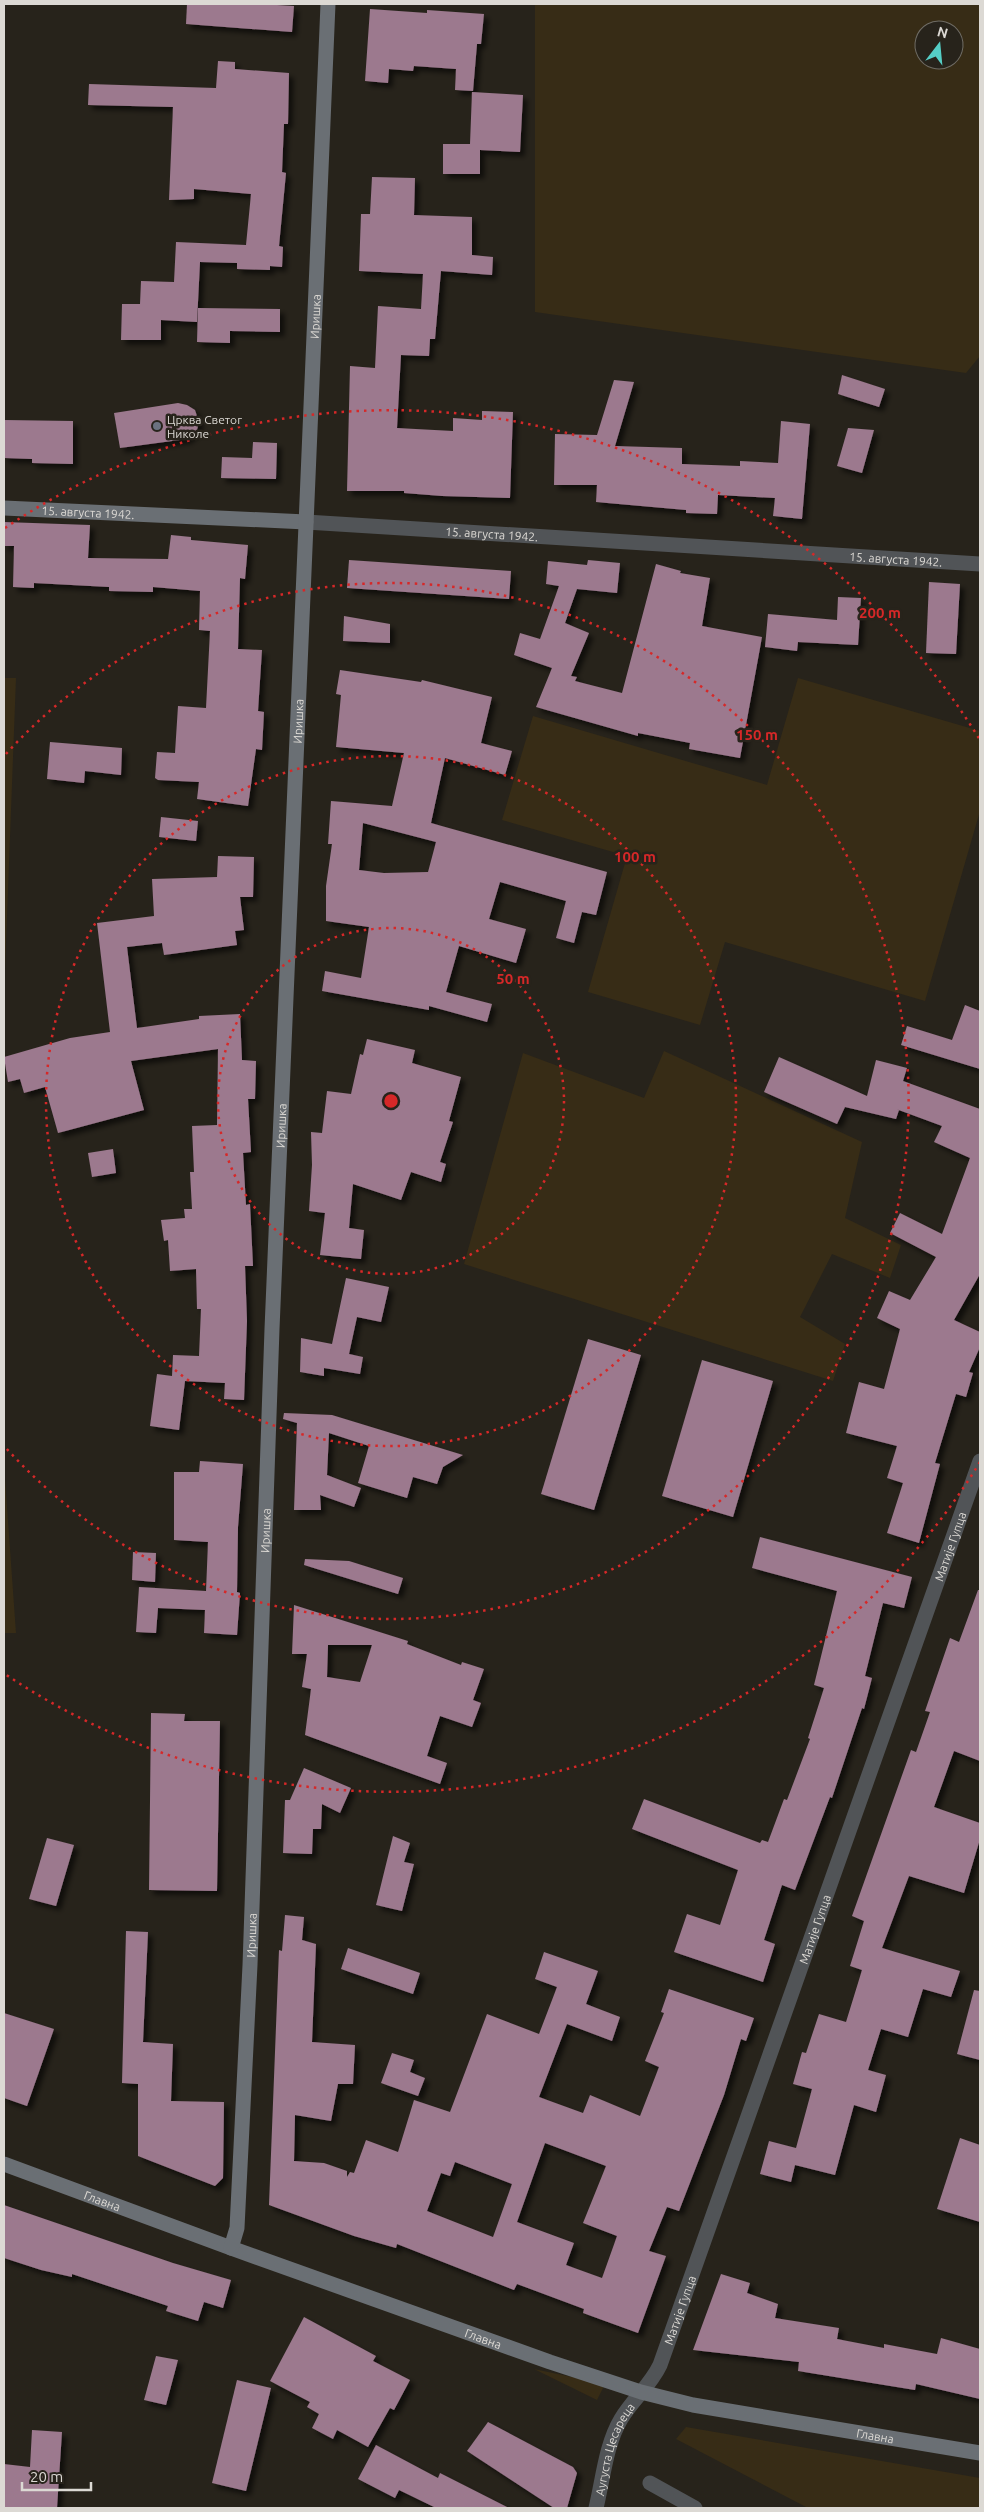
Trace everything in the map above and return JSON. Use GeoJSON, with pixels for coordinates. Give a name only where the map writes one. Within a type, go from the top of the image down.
{"type":"FeatureCollection","features":[{"type":"Feature","properties":{"kind":"street","name":"Иришка"},"geometry":{"type":"LineString","coordinates":[[231,2248],[237,2228],[238,2214],[250,1966],[272,1310],[328,4]]}},
{"type":"Feature","properties":{"kind":"street","name":"15. августа 1942."},"geometry":{"type":"LineString","coordinates":[[4,508],[306,522],[980,564]]}},
{"type":"Feature","properties":{"kind":"street","name":"Матије Гупца"},"geometry":{"type":"LineString","coordinates":[[641,2392],[650,2382],[660,2365],[980,1461]]}},
{"type":"Feature","properties":{"kind":"street","name":"Главна"},"geometry":{"type":"LineString","coordinates":[[4,2164],[231,2248],[550,2362],[641,2392],[693,2405],[980,2453]]}},
{"type":"Feature","properties":{"kind":"street","name":"Аугуста Цесареца"},"geometry":{"type":"LineString","coordinates":[[596,2508],[616,2430],[627,2409],[641,2392]]}},
{"type":"Feature","properties":{"kind":"street"},"geometry":{"type":"LineString","coordinates":[[650,2483],[695,2508]]}},
{"type":"Feature","properties":{"kind":"shaded area"},"geometry":{"type":"Polygon","coordinates":[[[535,4],[980,4],[980,356],[966,373],[535,312],[535,4]]]}},
{"type":"Feature","properties":{"kind":"shaded area"},"geometry":{"type":"Polygon","coordinates":[[[4,678],[16,678],[4,996],[4,678]]]}},
{"type":"Feature","properties":{"kind":"shaded area"},"geometry":{"type":"Polygon","coordinates":[[[798,678],[980,731],[980,811],[925,1001],[725,942],[700,1025],[588,992],[627,856],[502,820],[533,716],[767,785],[798,678]]]}},
{"type":"Feature","properties":{"kind":"shaded area"},"geometry":{"type":"Polygon","coordinates":[[[664,1051],[862,1142],[845,1218],[901,1245],[890,1278],[832,1254],[800,1317],[845,1344],[833,1381],[464,1264],[523,1053],[644,1098],[664,1051]]]}},
{"type":"Feature","properties":{"kind":"shaded area"},"geometry":{"type":"Polygon","coordinates":[[[4,1465],[16,1633],[4,1633],[4,1465]]]}},
{"type":"Feature","properties":{"kind":"shaded area"},"geometry":{"type":"Polygon","coordinates":[[[534,2369],[605,2384],[597,2400],[534,2369]]]}},
{"type":"Feature","properties":{"kind":"shaded area"},"geometry":{"type":"Polygon","coordinates":[[[686,2427],[980,2478],[980,2508],[808,2508],[676,2439],[686,2427]]]}},
{"type":"Feature","properties":{"kind":"building"},"geometry":{"type":"Polygon","coordinates":[[[187,4],[294,6],[292,32],[186,24],[187,4]]]}},
{"type":"Feature","properties":{"kind":"building"},"geometry":{"type":"Polygon","coordinates":[[[370,9],[484,14],[481,44],[477,44],[473,91],[455,90],[456,69],[414,66],[413,71],[389,69],[388,83],[365,81],[370,9]]]}},
{"type":"Feature","properties":{"kind":"building"},"geometry":{"type":"Polygon","coordinates":[[[218,61],[235,62],[235,69],[289,73],[288,124],[284,124],[282,172],[286,173],[279,246],[283,247],[282,267],[270,266],[270,270],[237,269],[237,263],[200,262],[197,322],[161,320],[161,340],[121,340],[122,304],[140,304],[141,281],[174,282],[176,242],[246,245],[251,194],[194,189],[194,199],[169,200],[173,107],[88,105],[89,84],[216,88],[218,61]]]}},
{"type":"Feature","properties":{"kind":"building"},"geometry":{"type":"Polygon","coordinates":[[[472,92],[523,95],[520,152],[480,150],[480,174],[443,174],[443,144],[470,144],[472,92]]]}},
{"type":"Feature","properties":{"kind":"building"},"geometry":{"type":"Polygon","coordinates":[[[372,177],[415,178],[414,215],[472,217],[472,255],[493,257],[492,275],[441,271],[435,339],[430,339],[429,356],[401,355],[397,428],[453,431],[453,418],[482,420],[482,411],[513,412],[510,498],[442,496],[404,493],[404,491],[347,491],[350,366],[375,368],[378,306],[421,309],[423,274],[359,271],[361,214],[370,214],[372,177]]]}},
{"type":"Feature","properties":{"kind":"building"},"geometry":{"type":"Polygon","coordinates":[[[198,308],[280,309],[280,332],[230,331],[230,343],[197,342],[198,308]]]}},
{"type":"Feature","properties":{"kind":"building"},"geometry":{"type":"Polygon","coordinates":[[[842,375],[885,389],[879,407],[838,394],[842,375]]]}},
{"type":"Feature","properties":{"kind":"building"},"geometry":{"type":"Polygon","coordinates":[[[614,380],[634,382],[615,446],[682,448],[682,464],[740,466],[740,461],[778,463],[781,421],[810,424],[802,519],[773,516],[775,498],[718,495],[717,514],[686,513],[686,510],[596,502],[597,485],[554,485],[555,434],[597,435],[614,380]]]}},
{"type":"Feature","properties":{"kind":"building","name":"Црква Светог Николе"},"geometry":{"type":"Polygon","coordinates":[[[178,403],[187,405],[195,410],[199,422],[197,430],[187,439],[120,448],[114,413],[178,403]]]}},
{"type":"Feature","properties":{"kind":"building"},"geometry":{"type":"Polygon","coordinates":[[[4,420],[73,421],[73,464],[32,463],[32,459],[4,458],[4,420]]]}},
{"type":"Feature","properties":{"kind":"building"},"geometry":{"type":"Polygon","coordinates":[[[848,428],[874,430],[862,473],[837,466],[848,428]]]}},
{"type":"Feature","properties":{"kind":"building"},"geometry":{"type":"Polygon","coordinates":[[[253,442],[277,443],[276,479],[221,478],[222,457],[252,458],[253,442]]]}},
{"type":"Feature","properties":{"kind":"building"},"geometry":{"type":"Polygon","coordinates":[[[4,522],[90,525],[88,558],[168,559],[171,535],[191,537],[191,540],[248,545],[245,579],[240,578],[238,649],[262,650],[258,711],[264,712],[262,750],[256,749],[248,806],[197,799],[199,782],[158,780],[155,778],[157,752],[175,753],[178,706],[206,708],[210,631],[199,630],[200,591],[153,587],[153,592],[109,591],[109,587],[34,583],[34,588],[13,587],[14,546],[4,546],[4,522]]]}},
{"type":"Feature","properties":{"kind":"building"},"geometry":{"type":"Polygon","coordinates":[[[349,560],[511,571],[509,599],[347,588],[349,560]]]}},
{"type":"Feature","properties":{"kind":"building"},"geometry":{"type":"Polygon","coordinates":[[[588,560],[620,563],[617,593],[577,589],[565,623],[589,633],[571,676],[577,677],[575,681],[622,693],[656,564],[681,571],[680,573],[710,578],[702,626],[762,637],[740,758],[689,749],[690,743],[638,733],[638,736],[536,707],[552,668],[514,655],[520,633],[540,639],[559,586],[546,584],[548,561],[587,565],[588,560]]]}},
{"type":"Feature","properties":{"kind":"building"},"geometry":{"type":"Polygon","coordinates":[[[929,582],[960,584],[956,654],[926,653],[929,582]]]}},
{"type":"Feature","properties":{"kind":"building"},"geometry":{"type":"Polygon","coordinates":[[[838,597],[861,598],[858,645],[798,642],[797,651],[765,647],[768,614],[837,620],[838,597]]]}},
{"type":"Feature","properties":{"kind":"building"},"geometry":{"type":"Polygon","coordinates":[[[344,616],[390,624],[390,643],[343,641],[344,616]]]}},
{"type":"Feature","properties":{"kind":"building"},"geometry":{"type":"Polygon","coordinates":[[[340,670],[421,682],[422,680],[492,697],[481,743],[512,751],[505,775],[445,758],[431,823],[607,872],[596,915],[582,912],[574,943],[556,938],[566,901],[500,882],[489,919],[526,929],[516,963],[459,946],[446,992],[492,1004],[487,1022],[429,1006],[429,1010],[322,991],[325,971],[361,978],[369,927],[326,921],[326,886],[332,844],[328,844],[331,801],[392,806],[404,753],[336,747],[341,695],[336,694],[340,670]],[[363,823],[359,870],[384,873],[428,872],[436,842],[363,823]]]}},
{"type":"Feature","properties":{"kind":"building"},"geometry":{"type":"Polygon","coordinates":[[[50,742],[122,748],[121,775],[85,771],[84,783],[47,779],[50,742]]]}},
{"type":"Feature","properties":{"kind":"building"},"geometry":{"type":"Polygon","coordinates":[[[161,817],[198,821],[196,841],[159,837],[161,817]]]}},
{"type":"Feature","properties":{"kind":"building"},"geometry":{"type":"Polygon","coordinates":[[[218,856],[254,857],[253,897],[240,897],[244,930],[235,931],[237,945],[164,955],[162,943],[127,947],[137,1028],[199,1019],[199,1016],[240,1014],[242,1060],[256,1061],[255,1099],[248,1099],[251,1152],[243,1153],[246,1205],[250,1204],[253,1266],[245,1266],[247,1321],[244,1400],[224,1399],[225,1383],[185,1381],[179,1430],[150,1426],[157,1374],[172,1376],[173,1355],[199,1356],[201,1309],[197,1309],[196,1269],[170,1271],[168,1240],[164,1241],[161,1220],[185,1218],[184,1209],[192,1209],[190,1172],[194,1172],[192,1126],[217,1125],[218,1049],[131,1061],[144,1110],[58,1133],[45,1087],[24,1093],[20,1079],[8,1082],[4,1057],[70,1038],[110,1032],[97,923],[154,916],[152,879],[217,877],[218,856]]]}},
{"type":"Feature","properties":{"kind":"building"},"geometry":{"type":"Polygon","coordinates":[[[965,1005],[980,1011],[980,1069],[901,1045],[907,1026],[952,1040],[965,1005]]]}},
{"type":"Feature","properties":{"kind":"building"},"geometry":{"type":"Polygon","coordinates":[[[367,1039],[415,1050],[412,1063],[461,1077],[449,1121],[453,1122],[440,1162],[446,1164],[441,1182],[411,1172],[401,1200],[353,1184],[349,1228],[364,1230],[361,1259],[320,1255],[325,1213],[309,1211],[312,1165],[311,1132],[322,1133],[327,1091],[351,1094],[360,1054],[363,1055],[367,1039]]]}},
{"type":"Feature","properties":{"kind":"building"},"geometry":{"type":"Polygon","coordinates":[[[779,1057],[867,1096],[876,1060],[907,1068],[903,1081],[980,1109],[980,1274],[954,1320],[980,1332],[980,1347],[969,1372],[973,1373],[966,1397],[956,1394],[935,1463],[940,1464],[919,1543],[887,1533],[903,1483],[887,1478],[897,1446],[846,1433],[859,1382],[884,1389],[900,1329],[877,1318],[889,1291],[910,1300],[936,1257],[890,1233],[900,1213],[942,1234],[970,1158],[934,1142],[942,1126],[899,1110],[896,1119],[845,1107],[837,1124],[764,1092],[779,1057]]]}},
{"type":"Feature","properties":{"kind":"building"},"geometry":{"type":"Polygon","coordinates":[[[113,1149],[116,1173],[92,1177],[88,1153],[113,1149]]]}},
{"type":"Feature","properties":{"kind":"building"},"geometry":{"type":"Polygon","coordinates":[[[346,1278],[389,1287],[381,1322],[357,1317],[349,1354],[363,1357],[360,1374],[324,1368],[324,1376],[300,1372],[301,1338],[332,1344],[346,1278]]]}},
{"type":"Feature","properties":{"kind":"building"},"geometry":{"type":"Polygon","coordinates":[[[588,1339],[641,1355],[594,1510],[541,1494],[588,1339]]]}},
{"type":"Feature","properties":{"kind":"building"},"geometry":{"type":"Polygon","coordinates":[[[702,1360],[773,1381],[733,1517],[662,1496],[702,1360]]]}},
{"type":"Feature","properties":{"kind":"building"},"geometry":{"type":"Polygon","coordinates":[[[284,1413],[332,1415],[463,1455],[443,1467],[437,1484],[413,1477],[407,1498],[358,1483],[369,1446],[329,1433],[327,1475],[361,1488],[354,1507],[320,1495],[321,1510],[294,1510],[297,1423],[283,1419],[284,1413]]]}},
{"type":"Feature","properties":{"kind":"building"},"geometry":{"type":"Polygon","coordinates":[[[200,1461],[243,1464],[238,1527],[237,1592],[240,1593],[237,1635],[204,1633],[205,1610],[158,1608],[156,1633],[136,1632],[139,1587],[206,1591],[208,1542],[174,1540],[174,1472],[199,1472],[200,1461]]]}},
{"type":"Feature","properties":{"kind":"building"},"geometry":{"type":"Polygon","coordinates":[[[760,1537],[912,1577],[904,1608],[883,1603],[865,1676],[872,1678],[864,1709],[862,1708],[832,1798],[830,1797],[795,1890],[782,1885],[764,1940],[775,1944],[763,1982],[674,1952],[687,1914],[720,1925],[738,1870],[632,1829],[644,1799],[760,1843],[762,1840],[768,1842],[784,1799],[787,1800],[810,1739],[808,1738],[824,1688],[814,1685],[837,1591],[752,1568],[760,1537]]]}},
{"type":"Feature","properties":{"kind":"building"},"geometry":{"type":"Polygon","coordinates":[[[133,1552],[156,1553],[155,1582],[132,1580],[133,1552]]]}},
{"type":"Feature","properties":{"kind":"building"},"geometry":{"type":"Polygon","coordinates":[[[305,1559],[349,1561],[403,1578],[398,1594],[304,1565],[305,1559]]]}},
{"type":"Feature","properties":{"kind":"building"},"geometry":{"type":"Polygon","coordinates":[[[978,1590],[980,1590],[980,1761],[954,1751],[934,1807],[980,1823],[980,1839],[964,1893],[909,1876],[882,1948],[960,1971],[951,1997],[923,1989],[908,2037],[881,2029],[868,2070],[886,2075],[876,2112],[854,2105],[835,2175],[795,2165],[791,2182],[760,2174],[769,2141],[796,2148],[812,2089],[793,2084],[802,2052],[806,2053],[819,2014],[846,2022],[862,1970],[850,1966],[864,1921],[852,1916],[911,1750],[916,1752],[930,1712],[925,1711],[950,1638],[959,1642],[978,1590]]]}},
{"type":"Feature","properties":{"kind":"building"},"geometry":{"type":"Polygon","coordinates":[[[294,1605],[408,1641],[407,1644],[461,1665],[462,1662],[484,1669],[473,1700],[481,1703],[472,1727],[440,1716],[427,1756],[447,1763],[440,1784],[305,1735],[311,1689],[302,1687],[307,1654],[292,1654],[294,1605]],[[328,1645],[327,1677],[360,1682],[372,1645],[328,1645]]]}},
{"type":"Feature","properties":{"kind":"building"},"geometry":{"type":"Polygon","coordinates":[[[151,1713],[185,1714],[184,1721],[220,1721],[217,1891],[149,1890],[151,1713]]]}},
{"type":"Feature","properties":{"kind":"building"},"geometry":{"type":"Polygon","coordinates":[[[304,1768],[351,1788],[340,1813],[322,1804],[321,1829],[313,1829],[312,1854],[283,1853],[285,1800],[290,1800],[304,1768]]]}},
{"type":"Feature","properties":{"kind":"building"},"geometry":{"type":"Polygon","coordinates":[[[393,1836],[410,1843],[404,1862],[414,1864],[402,1911],[376,1905],[393,1836]]]}},
{"type":"Feature","properties":{"kind":"building"},"geometry":{"type":"Polygon","coordinates":[[[47,1838],[74,1845],[56,1906],[29,1899],[47,1838]]]}},
{"type":"Feature","properties":{"kind":"building"},"geometry":{"type":"Polygon","coordinates":[[[285,1915],[304,1917],[302,1940],[316,1944],[312,2042],[355,2045],[353,2084],[338,2084],[331,2121],[295,2115],[294,2161],[324,2163],[347,2171],[347,2177],[350,2172],[354,2173],[366,2140],[398,2152],[414,2100],[450,2112],[487,2014],[539,2034],[557,1987],[535,1979],[544,1952],[598,1971],[586,2004],[620,2017],[612,2041],[567,2024],[539,2097],[583,2113],[590,2095],[640,2116],[659,2067],[645,2061],[664,2013],[661,2012],[669,1989],[754,2018],[746,2041],[741,2039],[724,2095],[679,2211],[667,2207],[649,2251],[666,2256],[638,2333],[583,2313],[584,2309],[517,2284],[514,2290],[397,2244],[396,2248],[354,2236],[269,2205],[279,1950],[282,1951],[285,1915]],[[545,2143],[517,2222],[574,2243],[566,2265],[602,2278],[617,2236],[583,2223],[606,2166],[545,2143]],[[455,2162],[450,2176],[441,2173],[427,2211],[493,2237],[512,2184],[455,2162]]]}},
{"type":"Feature","properties":{"kind":"building"},"geometry":{"type":"Polygon","coordinates":[[[126,1931],[148,1932],[143,2042],[173,2044],[171,2101],[224,2102],[223,2178],[215,2186],[138,2156],[138,2084],[122,2083],[126,1931]]]}},
{"type":"Feature","properties":{"kind":"building"},"geometry":{"type":"Polygon","coordinates":[[[348,1948],[420,1973],[413,1994],[341,1969],[348,1948]]]}},
{"type":"Feature","properties":{"kind":"building"},"geometry":{"type":"Polygon","coordinates":[[[974,1990],[980,1991],[980,2060],[957,2054],[974,1990]]]}},
{"type":"Feature","properties":{"kind":"building"},"geometry":{"type":"Polygon","coordinates":[[[4,2013],[54,2029],[27,2106],[4,2098],[4,2013]]]}},
{"type":"Feature","properties":{"kind":"building"},"geometry":{"type":"Polygon","coordinates":[[[392,2053],[414,2060],[410,2072],[425,2078],[418,2096],[381,2083],[392,2053]]]}},
{"type":"Feature","properties":{"kind":"building"},"geometry":{"type":"Polygon","coordinates":[[[960,2138],[980,2145],[980,2222],[937,2209],[960,2138]]]}},
{"type":"Feature","properties":{"kind":"building"},"geometry":{"type":"Polygon","coordinates":[[[4,2205],[173,2263],[231,2280],[223,2308],[204,2302],[198,2321],[166,2311],[168,2306],[72,2274],[72,2277],[41,2270],[4,2258],[4,2205]]]}},
{"type":"Feature","properties":{"kind":"building"},"geometry":{"type":"Polygon","coordinates":[[[721,2274],[750,2283],[747,2293],[778,2304],[775,2318],[839,2328],[837,2339],[884,2348],[884,2344],[937,2354],[941,2338],[980,2349],[980,2399],[916,2384],[915,2390],[798,2371],[799,2362],[693,2350],[721,2274]]]}},
{"type":"Feature","properties":{"kind":"building"},"geometry":{"type":"Polygon","coordinates":[[[304,2317],[376,2356],[373,2361],[410,2380],[394,2410],[390,2408],[368,2447],[337,2430],[333,2439],[312,2428],[319,2414],[307,2407],[310,2402],[270,2381],[304,2317]]]}},
{"type":"Feature","properties":{"kind":"building"},"geometry":{"type":"Polygon","coordinates":[[[156,2356],[178,2360],[166,2405],[144,2400],[156,2356]]]}},
{"type":"Feature","properties":{"kind":"building"},"geometry":{"type":"Polygon","coordinates":[[[237,2380],[271,2388],[246,2491],[212,2483],[237,2380]]]}},
{"type":"Feature","properties":{"kind":"building"},"geometry":{"type":"Polygon","coordinates":[[[488,2422],[573,2467],[577,2473],[567,2508],[554,2508],[467,2451],[488,2422]]]}},
{"type":"Feature","properties":{"kind":"building"},"geometry":{"type":"Polygon","coordinates":[[[32,2430],[62,2432],[57,2508],[4,2508],[4,2464],[30,2467],[32,2430]]]}},
{"type":"Feature","properties":{"kind":"building"},"geometry":{"type":"Polygon","coordinates":[[[376,2445],[438,2478],[440,2473],[509,2508],[436,2508],[399,2490],[395,2498],[358,2479],[376,2445]]]}},
{"type":"Feature","properties":{"kind":"place","name":"Црква Светог Николе"},"geometry":{"type":"Point","coordinates":[157,426]}}]}
